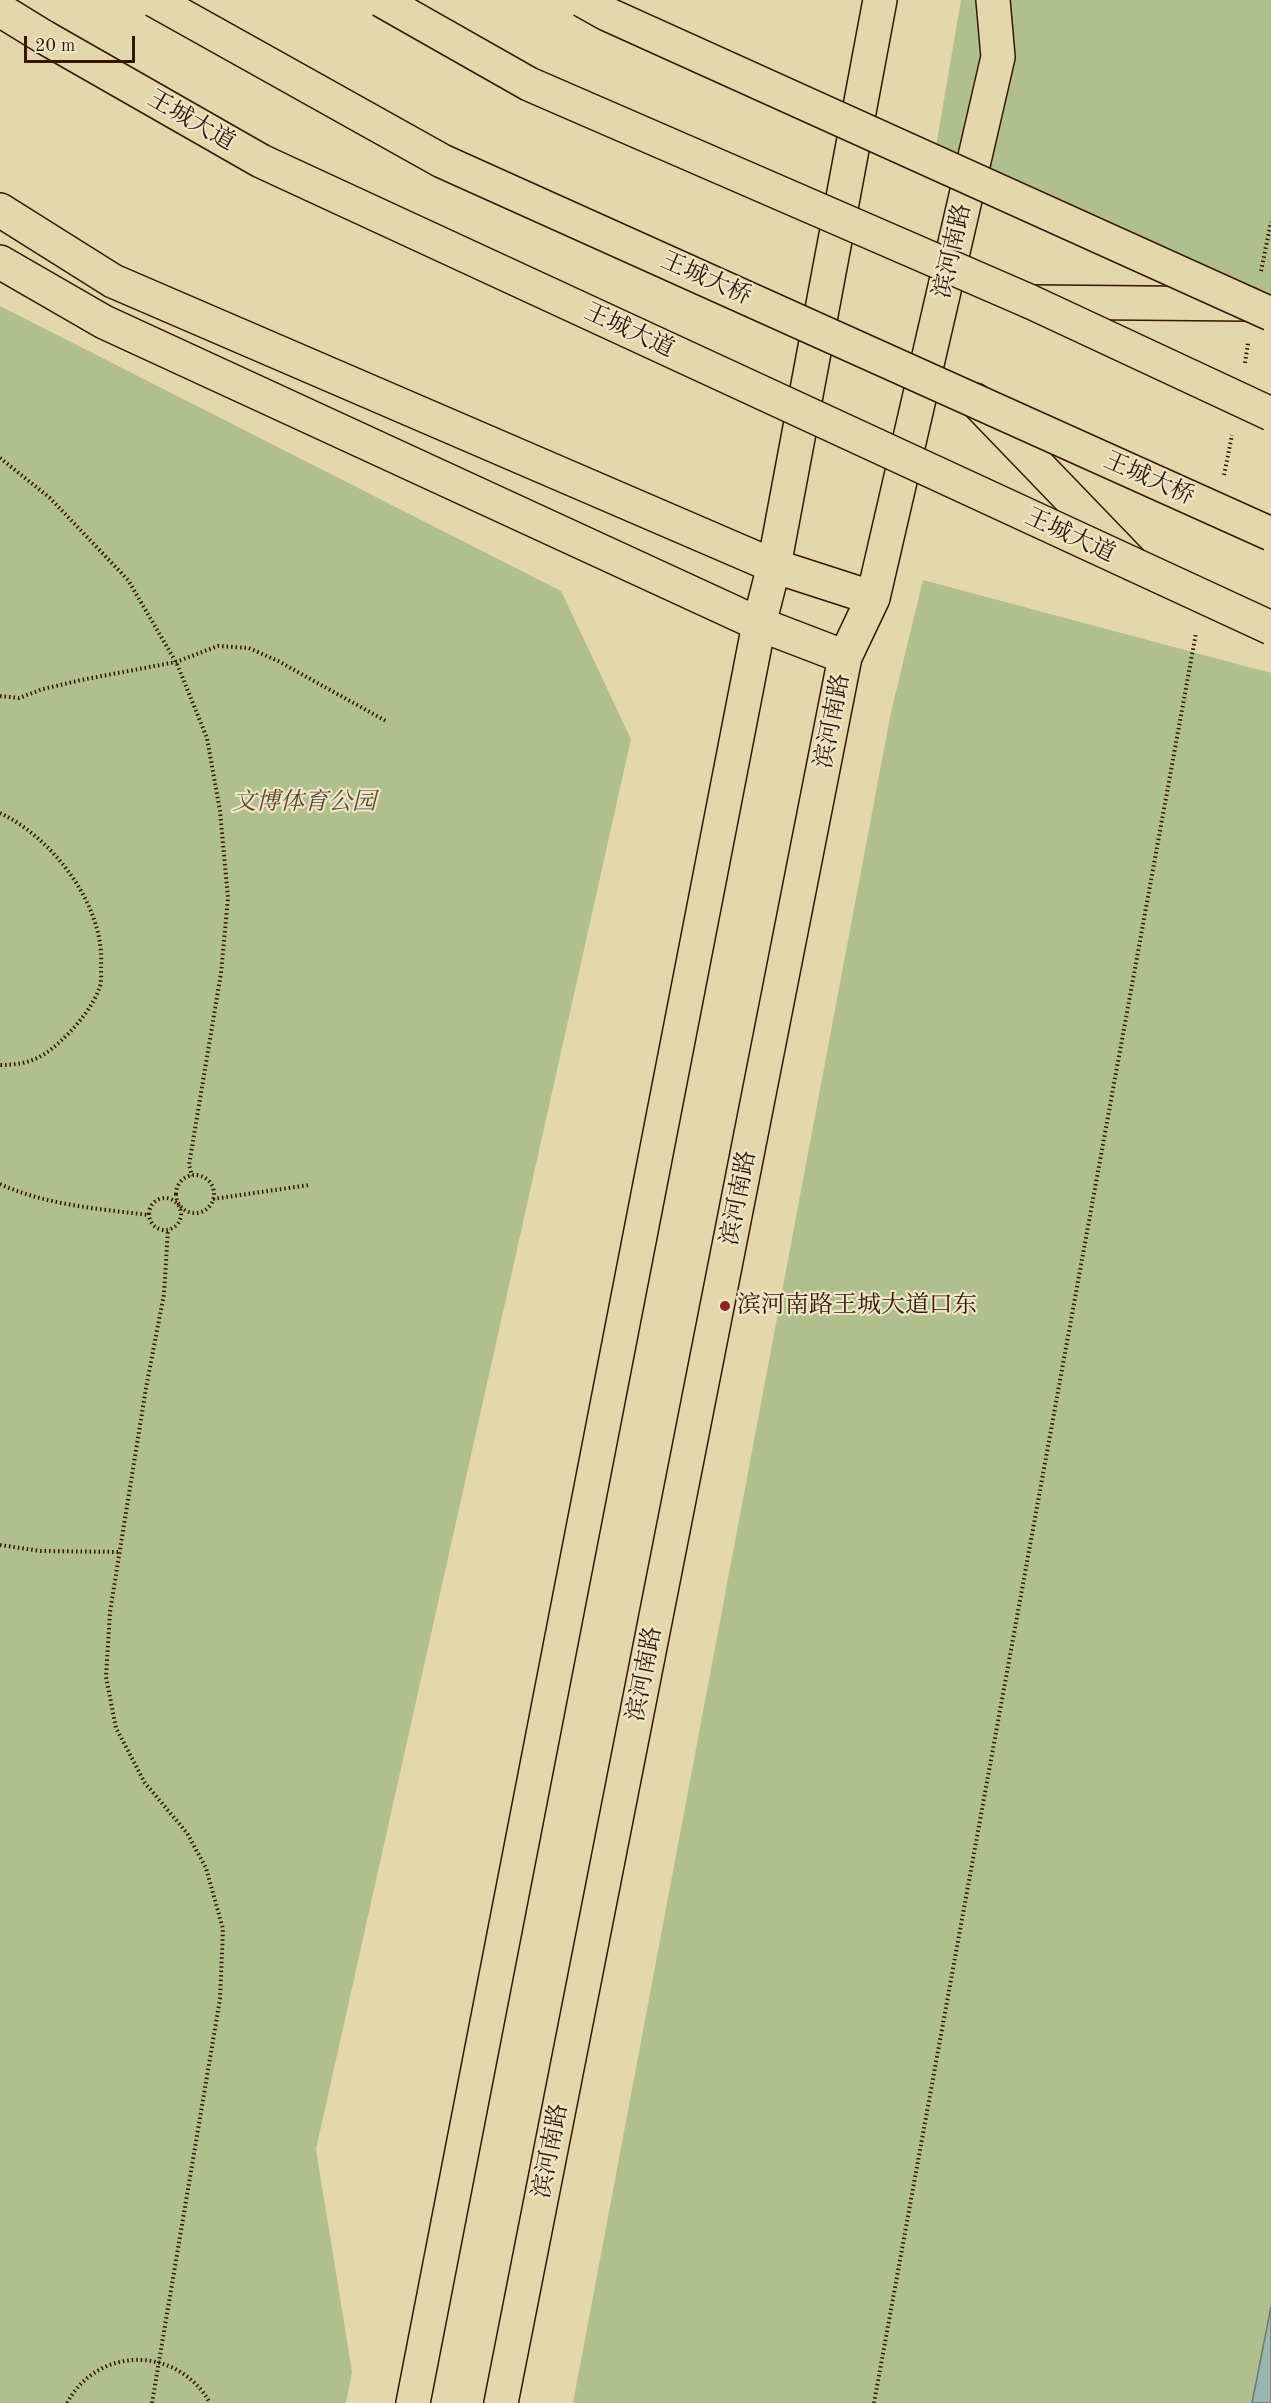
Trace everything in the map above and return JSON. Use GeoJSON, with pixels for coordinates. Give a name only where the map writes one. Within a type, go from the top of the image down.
{"type":"FeatureCollection","features":[{"type":"Feature","properties":{"kind":"main road","name":"王城大桥"},"geometry":{"type":"LineString","coordinates":[[153,0],[442,161],[1271,534]]}},
{"type":"Feature","properties":{"kind":"main road"},"geometry":{"type":"LineString","coordinates":[[381,0],[530,84],[1031,303],[1271,414]]}},
{"type":"Feature","properties":{"kind":"main road"},"geometry":{"type":"LineString","coordinates":[[582,0],[607,14],[1258,307]]}},
{"type":"Feature","properties":{"kind":"main road"},"geometry":{"type":"LineString","coordinates":[[413,2403],[759,624],[774,566],[880,0]]}},
{"type":"Feature","properties":{"kind":"main road","name":"滨河南路"},"geometry":{"type":"LineString","coordinates":[[501,2403],[845,657],[873,598],[998,57],[993,0]]}},
{"type":"Feature","properties":{"kind":"main road","name":"王城大道"},"geometry":{"type":"LineString","coordinates":[[0,9],[44,37],[261,161],[1271,628]]}},
{"type":"Feature","properties":{"kind":"main road"},"geometry":{"type":"LineString","coordinates":[[0,210],[113,281],[774,566],[873,598]]}},
{"type":"Feature","properties":{"kind":"main road"},"geometry":{"type":"LineString","coordinates":[[0,262],[104,322],[759,624],[845,657]]}},
{"type":"Feature","properties":{"kind":"main road"},"geometry":{"type":"LineString","coordinates":[[1031,303],[1258,307]]}},
{"type":"Feature","properties":{"kind":"main road"},"geometry":{"type":"LineString","coordinates":[[974,399],[1136,566]]}},
{"type":"Feature","properties":{"kind":"path"},"geometry":{"type":"LineString","coordinates":[[1244,370],[1258,307],[1271,222]]}},
{"type":"Feature","properties":{"kind":"path"},"geometry":{"type":"LineString","coordinates":[[1218,510],[1233,428]]}},
{"type":"Feature","properties":{"kind":"path"},"geometry":{"type":"LineString","coordinates":[[0,458],[50,498],[129,580],[176,662],[207,738],[220,811],[228,898],[221,973],[189,1165],[192,1176]]}},
{"type":"Feature","properties":{"kind":"path"},"geometry":{"type":"LineString","coordinates":[[874,2403],[1197,627]]}},
{"type":"Feature","properties":{"kind":"path"},"geometry":{"type":"LineString","coordinates":[[0,696],[19,698],[43,689],[81,680],[176,662],[218,646],[249,648],[278,661],[386,721]]}},
{"type":"Feature","properties":{"kind":"path"},"geometry":{"type":"LineString","coordinates":[[0,813],[18,822],[43,842],[67,869],[89,906],[102,950],[100,987],[77,1025],[52,1050],[24,1064],[0,1065]]}},
{"type":"Feature","properties":{"kind":"path"},"geometry":{"type":"LineString","coordinates":[[152,2403],[220,1999],[223,1929],[206,1868],[187,1833],[145,1783],[116,1728],[106,1677],[110,1612],[146,1388],[164,1294],[168,1230],[180,1220],[179,1204],[176,1192],[178,1186],[186,1177],[205,1178],[209,1182],[213,1199],[206,1210],[188,1212],[179,1204],[170,1198],[159,1199],[151,1205],[149,1215],[153,1225],[168,1230]]}},
{"type":"Feature","properties":{"kind":"path"},"geometry":{"type":"LineString","coordinates":[[0,1184],[12,1190],[78,1207],[149,1215]]}},
{"type":"Feature","properties":{"kind":"path"},"geometry":{"type":"LineString","coordinates":[[213,1199],[309,1185]]}},
{"type":"Feature","properties":{"kind":"path"},"geometry":{"type":"LineString","coordinates":[[0,1545],[41,1551],[119,1552]]}},
{"type":"Feature","properties":{"kind":"path"},"geometry":{"type":"LineString","coordinates":[[67,2403],[84,2380],[106,2366],[131,2359],[158,2361],[181,2370],[202,2388],[210,2403]]}},
{"type":"Feature","properties":{"kind":"green space"},"geometry":{"type":"Polygon","coordinates":[[[961,0],[1271,0],[1271,314],[933,164],[961,0]]]}},
{"type":"Feature","properties":{"kind":"green space","name":"文博体育公园"},"geometry":{"type":"Polygon","coordinates":[[[0,306],[561,591],[631,739],[316,2149],[352,2372],[346,2403],[0,2403],[0,306]]]}},
{"type":"Feature","properties":{"kind":"green space"},"geometry":{"type":"Polygon","coordinates":[[[923,580],[1271,673],[1271,2307],[1252,2403],[573,2403],[891,712],[923,580]]]}},
{"type":"Feature","properties":{"kind":"water"},"geometry":{"type":"Polygon","coordinates":[[[1271,2307],[1271,2403],[1252,2403],[1271,2307]]]}},
{"type":"Feature","properties":{"kind":"place","name":"滨河南路王城大道口东"},"geometry":{"type":"Point","coordinates":[725,1306]}}]}
